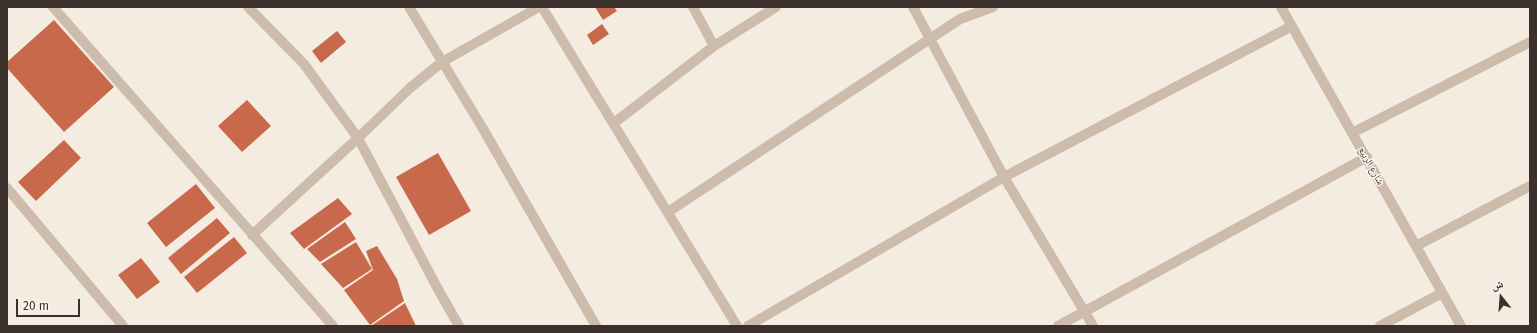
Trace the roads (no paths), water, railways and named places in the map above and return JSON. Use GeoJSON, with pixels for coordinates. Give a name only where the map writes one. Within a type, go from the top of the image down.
{"type":"FeatureCollection","features":[{"type":"Feature","properties":{"kind":"street"},"geometry":{"type":"LineString","coordinates":[[53,7],[333,326]]}},
{"type":"Feature","properties":{"kind":"street"},"geometry":{"type":"LineString","coordinates":[[248,7],[304,64],[358,138],[459,326]]}},
{"type":"Feature","properties":{"kind":"street"},"geometry":{"type":"LineString","coordinates":[[409,7],[482,127],[596,326]]}},
{"type":"Feature","properties":{"kind":"street"},"geometry":{"type":"LineString","coordinates":[[252,235],[410,88],[442,62],[540,7],[614,123],[737,326]]}},
{"type":"Feature","properties":{"kind":"street"},"geometry":{"type":"LineString","coordinates":[[693,7],[714,46]]}},
{"type":"Feature","properties":{"kind":"street"},"geometry":{"type":"LineString","coordinates":[[614,123],[714,46],[776,7]]}},
{"type":"Feature","properties":{"kind":"street"},"geometry":{"type":"LineString","coordinates":[[913,7],[1004,177],[1093,326]]}},
{"type":"Feature","properties":{"kind":"street"},"geometry":{"type":"LineString","coordinates":[[668,212],[960,19],[993,7]]}},
{"type":"Feature","properties":{"kind":"street","name":"شارع الربيع"},"geometry":{"type":"LineString","coordinates":[[1281,7],[1461,326]]}},
{"type":"Feature","properties":{"kind":"street"},"geometry":{"type":"LineString","coordinates":[[748,326],[1004,177],[1292,26]]}},
{"type":"Feature","properties":{"kind":"street"},"geometry":{"type":"LineString","coordinates":[[1352,133],[1530,42]]}},
{"type":"Feature","properties":{"kind":"street"},"geometry":{"type":"LineString","coordinates":[[1058,326],[1367,157]]}},
{"type":"Feature","properties":{"kind":"street"},"geometry":{"type":"LineString","coordinates":[[1416,246],[1530,186]]}},
{"type":"Feature","properties":{"kind":"street"},"geometry":{"type":"LineString","coordinates":[[7,188],[123,326]]}},
{"type":"Feature","properties":{"kind":"street"},"geometry":{"type":"LineString","coordinates":[[1380,326],[1442,293]]}}]}
